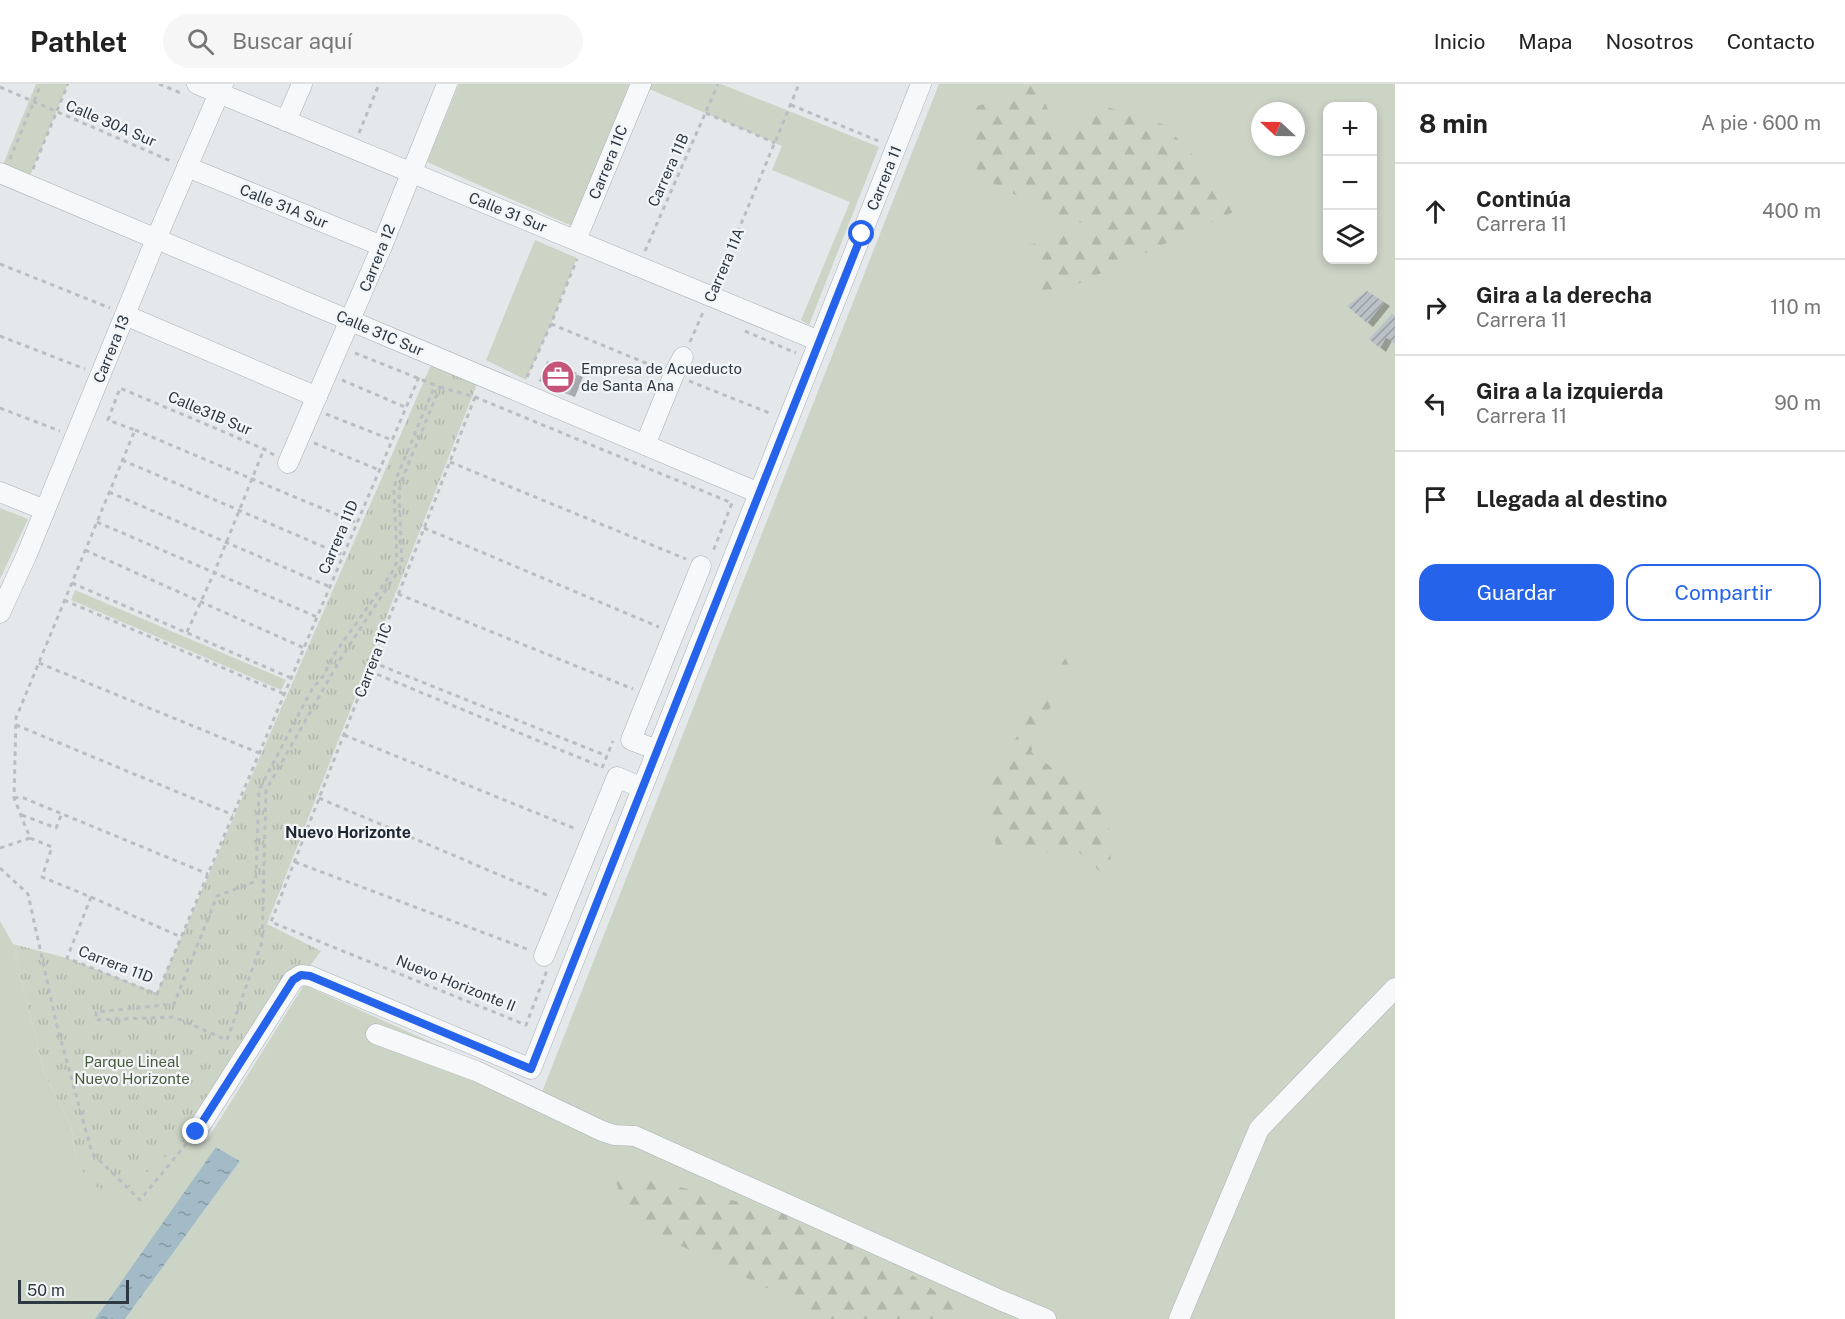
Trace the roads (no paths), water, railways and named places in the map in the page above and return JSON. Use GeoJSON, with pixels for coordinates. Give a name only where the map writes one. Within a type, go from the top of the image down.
{"type":"FeatureCollection","features":[{"type":"Feature","properties":{"kind":"street","name":"Calle 31 Sur"},"geometry":{"type":"LineString","coordinates":[[197,84],[221,89],[286,121],[411,173],[577,249],[639,266],[819,341]]}},
{"type":"Feature","properties":{"kind":"street"},"geometry":{"type":"LineString","coordinates":[[286,121],[302,84]]}},
{"type":"Feature","properties":{"kind":"street","name":"Carrera 12"},"geometry":{"type":"LineString","coordinates":[[288,464],[322,405],[351,321],[447,84]]}},
{"type":"Feature","properties":{"kind":"street","name":"Carrera 11C"},"geometry":{"type":"LineString","coordinates":[[577,249],[641,84]]}},
{"type":"Feature","properties":{"kind":"street","name":"Carrera 11"},"geometry":{"type":"LineString","coordinates":[[196,1132],[293,980],[301,975],[310,976],[531,1069],[921,84]]}},
{"type":"Feature","properties":{"kind":"street","name":"Carrera 13"},"geometry":{"type":"LineString","coordinates":[[0,613],[18,592],[34,557],[45,510],[118,312],[156,239],[183,166],[221,89]]}},
{"type":"Feature","properties":{"kind":"street","name":"Calle 31A Sur"},"geometry":{"type":"LineString","coordinates":[[183,166],[382,246]]}},
{"type":"Feature","properties":{"kind":"street","name":"Calle 31C Sur"},"geometry":{"type":"LineString","coordinates":[[5,167],[156,239],[759,493]]}},
{"type":"Feature","properties":{"kind":"street"},"geometry":{"type":"LineString","coordinates":[[118,312],[322,405]]}},
{"type":"Feature","properties":{"kind":"street"},"geometry":{"type":"LineString","coordinates":[[645,445],[683,357]]}},
{"type":"Feature","properties":{"kind":"street"},"geometry":{"type":"LineString","coordinates":[[0,492],[45,510]]}},
{"type":"Feature","properties":{"kind":"street"},"geometry":{"type":"LineString","coordinates":[[657,750],[631,740],[701,566]]}},
{"type":"Feature","properties":{"kind":"street"},"geometry":{"type":"LineString","coordinates":[[536,953],[617,777],[642,788]]}},
{"type":"Feature","properties":{"kind":"street"},"geometry":{"type":"LineString","coordinates":[[1179,1319],[1259,1130],[1395,988]]}},
{"type":"Feature","properties":{"kind":"street"},"geometry":{"type":"LineString","coordinates":[[376,1034],[476,1071],[602,1131],[615,1135],[635,1136],[1046,1319]]}},
{"type":"Feature","properties":{"kind":"water"},"geometry":{"type":"Polygon","coordinates":[[[216,1147],[240,1161],[125,1319],[95,1319],[216,1147]]]}},
{"type":"Feature","properties":{"kind":"place","name":"Empresa de Acueducto de Santa Ana"},"geometry":{"type":"Point","coordinates":[558,377]}},
{"type":"Feature","properties":{"kind":"district","name":"Nuevo Horizonte"},"geometry":{"type":"Point","coordinates":[348,832]}},
{"type":"Feature","properties":{"kind":"park label","name":"Parque Lineal Nuevo Horizonte"},"geometry":{"type":"Point","coordinates":[132,1070]}}]}
